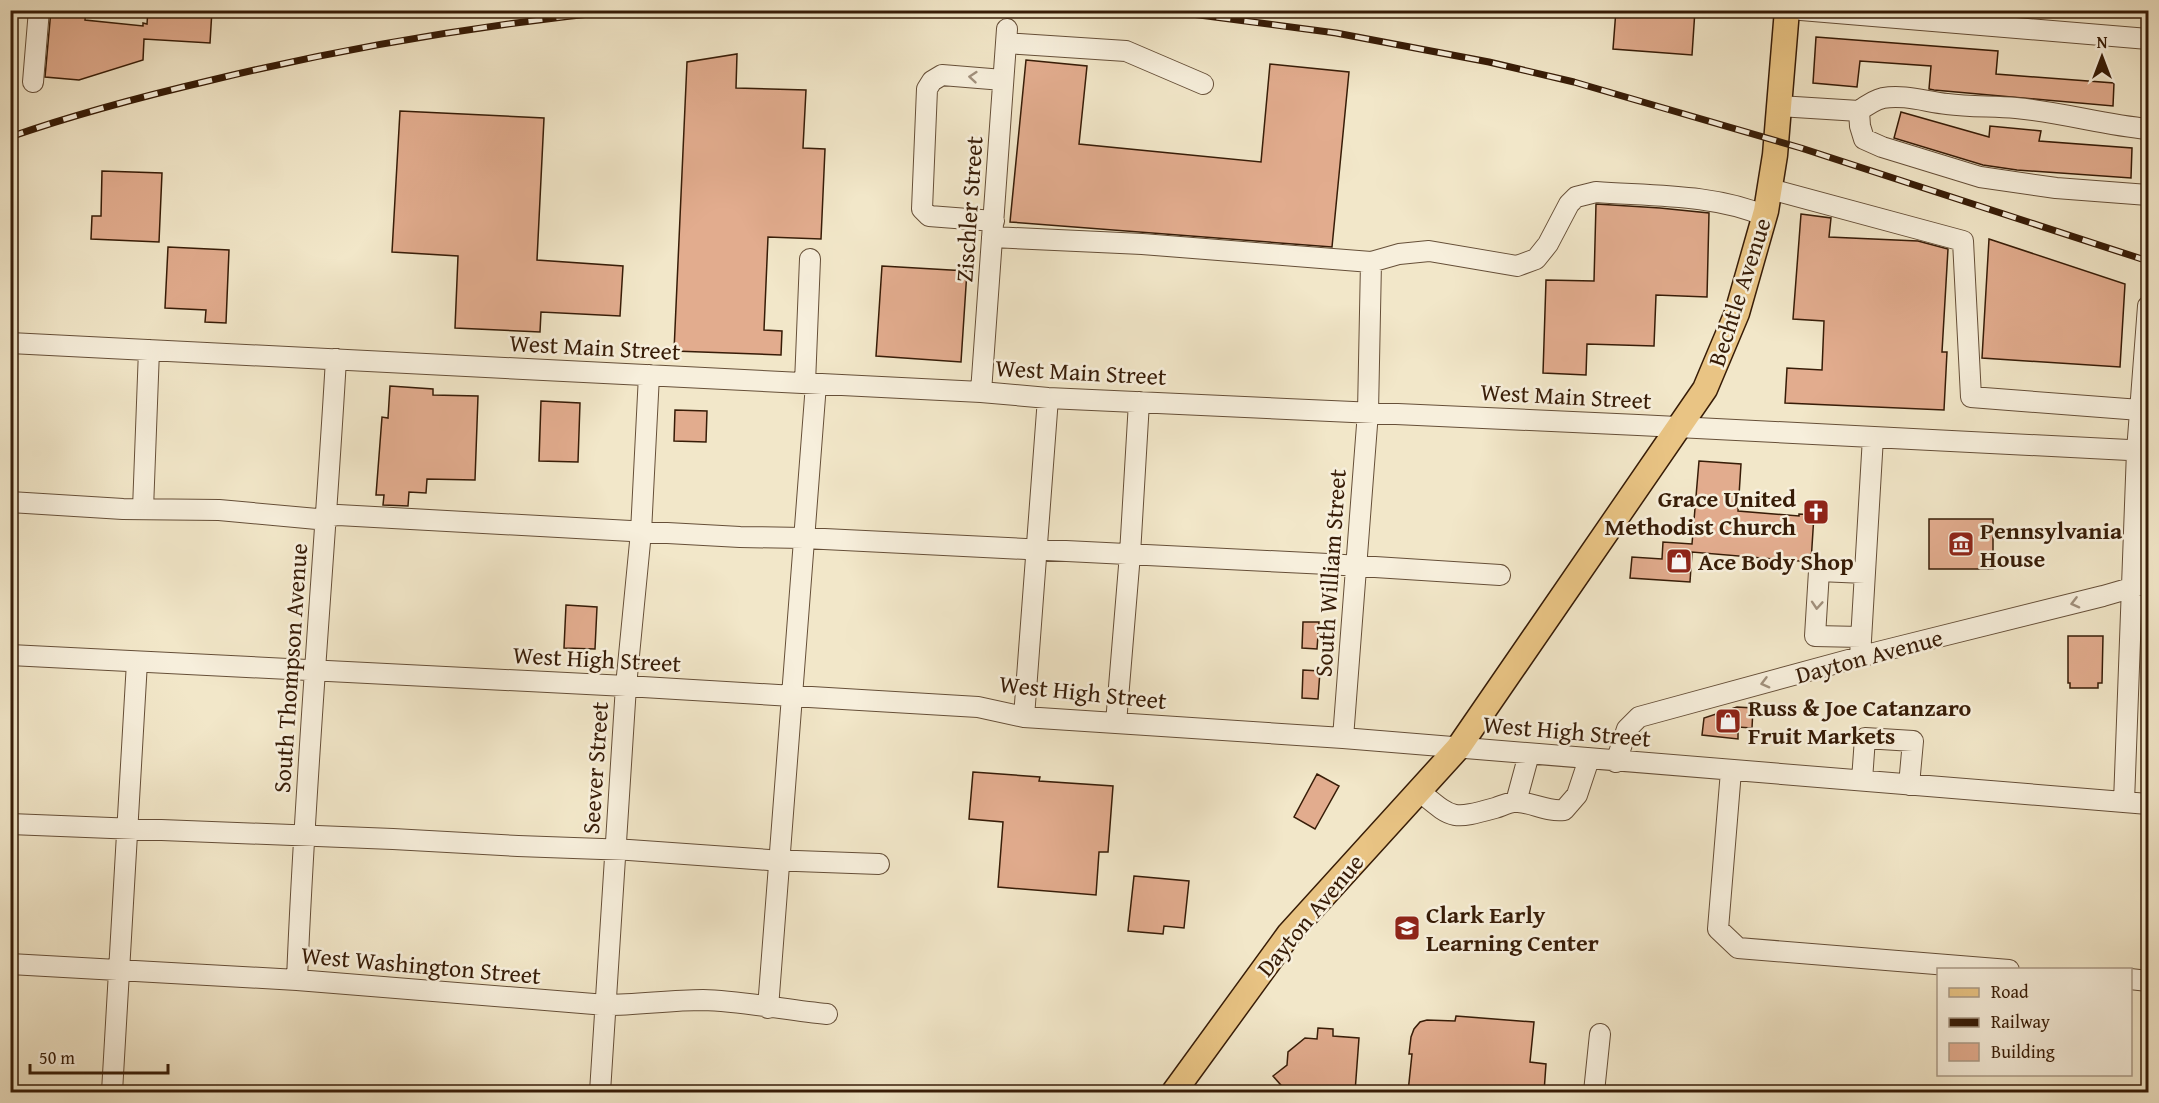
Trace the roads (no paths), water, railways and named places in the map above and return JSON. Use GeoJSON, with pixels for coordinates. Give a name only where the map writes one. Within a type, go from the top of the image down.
{"type":"FeatureCollection","features":[{"type":"Feature","properties":{"kind":"main road","name":"Bechtle Avenue"},"geometry":{"type":"LineString","coordinates":[[1458,748],[1705,389],[1737,313],[1765,216],[1779,106],[1787,10]]}},
{"type":"Feature","properties":{"kind":"main road","name":"Dayton Avenue"},"geometry":{"type":"LineString","coordinates":[[1174,1092],[1289,934],[1458,748]]}},
{"type":"Feature","properties":{"kind":"street"},"geometry":{"type":"LineString","coordinates":[[33,82],[39,10]]}},
{"type":"Feature","properties":{"kind":"street"},"geometry":{"type":"LineString","coordinates":[[1801,10],[2148,39]]}},
{"type":"Feature","properties":{"kind":"street","name":"Zischler Street"},"geometry":{"type":"LineString","coordinates":[[981,392],[1007,36],[1126,51],[1203,84]]}},
{"type":"Feature","properties":{"kind":"street"},"geometry":{"type":"LineString","coordinates":[[1003,80],[942,75],[932,81],[927,89],[922,209],[929,216],[993,229],[1154,245],[1371,262],[1399,254],[1429,250],[1517,266],[1536,259],[1548,244],[1569,204],[1576,197],[1596,192],[1724,202],[1745,207],[1765,216]]}},
{"type":"Feature","properties":{"kind":"street"},"geometry":{"type":"LineString","coordinates":[[1779,106],[1859,111],[1870,103],[1884,98],[1900,98],[1974,107],[2016,108],[2148,129]]}},
{"type":"Feature","properties":{"kind":"street"},"geometry":{"type":"LineString","coordinates":[[1859,111],[1864,139],[1882,147],[1980,177],[2056,188],[2148,195]]}},
{"type":"Feature","properties":{"kind":"street"},"geometry":{"type":"LineString","coordinates":[[1770,189],[1963,241],[1971,397],[2140,410]]}},
{"type":"Feature","properties":{"kind":"street"},"geometry":{"type":"LineString","coordinates":[[768,1008],[804,538],[811,384],[810,259]]}},
{"type":"Feature","properties":{"kind":"street","name":"South William Street"},"geometry":{"type":"LineString","coordinates":[[1343,738],[1368,412],[1371,262]]}},
{"type":"Feature","properties":{"kind":"street"},"geometry":{"type":"LineString","coordinates":[[2124,802],[2140,585],[2143,451],[2140,410],[2148,306]]}},
{"type":"Feature","properties":{"kind":"street","name":"West Main Street"},"geometry":{"type":"LineString","coordinates":[[10,343],[981,392],[1048,398],[2143,451]]}},
{"type":"Feature","properties":{"kind":"street"},"geometry":{"type":"LineString","coordinates":[[143,508],[149,350]]}},
{"type":"Feature","properties":{"kind":"street","name":"South Thompson Avenue"},"geometry":{"type":"LineString","coordinates":[[297,980],[303,836],[327,517],[336,359]]}},
{"type":"Feature","properties":{"kind":"street","name":"Seever Street"},"geometry":{"type":"LineString","coordinates":[[600,1092],[649,375]]}},
{"type":"Feature","properties":{"kind":"street"},"geometry":{"type":"LineString","coordinates":[[1024,717],[1048,398]]}},
{"type":"Feature","properties":{"kind":"street"},"geometry":{"type":"LineString","coordinates":[[1116,723],[1130,554],[1139,402]]}},
{"type":"Feature","properties":{"kind":"street"},"geometry":{"type":"LineString","coordinates":[[1860,657],[1873,437]]}},
{"type":"Feature","properties":{"kind":"street"},"geometry":{"type":"LineString","coordinates":[[10,502],[219,510],[316,519],[338,515],[740,537],[1130,554],[1500,575]]}},
{"type":"Feature","properties":{"kind":"street"},"geometry":{"type":"LineString","coordinates":[[1861,637],[1815,636],[1819,571],[1865,573]]}},
{"type":"Feature","properties":{"kind":"street","name":"Dayton Avenue"},"geometry":{"type":"LineString","coordinates":[[1616,762],[1627,729],[1639,717],[2140,585]]}},
{"type":"Feature","properties":{"kind":"street","name":"West High Street"},"geometry":{"type":"LineString","coordinates":[[10,655],[626,686],[978,707],[1024,717],[1343,738],[2148,804]]}},
{"type":"Feature","properties":{"kind":"street"},"geometry":{"type":"LineString","coordinates":[[112,1092],[136,662]]}},
{"type":"Feature","properties":{"kind":"street"},"geometry":{"type":"LineString","coordinates":[[1862,780],[1865,738],[1912,741],[1909,785]]}},
{"type":"Feature","properties":{"kind":"street"},"geometry":{"type":"LineString","coordinates":[[1516,801],[1529,754]]}},
{"type":"Feature","properties":{"kind":"street"},"geometry":{"type":"LineString","coordinates":[[1419,790],[1445,813],[1455,816],[1474,814],[1516,801],[1551,811],[1564,810],[1577,795],[1589,759]]}},
{"type":"Feature","properties":{"kind":"street"},"geometry":{"type":"LineString","coordinates":[[1731,771],[1718,929],[1738,948],[1996,968]]}},
{"type":"Feature","properties":{"kind":"street"},"geometry":{"type":"LineString","coordinates":[[10,824],[616,850],[879,864]]}},
{"type":"Feature","properties":{"kind":"street","name":"West Washington Street"},"geometry":{"type":"LineString","coordinates":[[10,964],[297,980],[606,1005],[634,1005],[669,1000],[706,1000],[827,1014]]}},
{"type":"Feature","properties":{"kind":"street"},"geometry":{"type":"LineString","coordinates":[[2132,979],[2148,981]]}},
{"type":"Feature","properties":{"kind":"street"},"geometry":{"type":"LineString","coordinates":[[1594,1092],[1600,1034]]}},
{"type":"Feature","properties":{"kind":"railway"},"geometry":{"type":"LineString","coordinates":[[10,137],[136,99],[315,57],[522,22],[626,10]]}},
{"type":"Feature","properties":{"kind":"railway"},"geometry":{"type":"LineString","coordinates":[[1161,10],[1336,33],[1489,62],[1574,82],[1801,148],[2148,261]]}},
{"type":"Feature","properties":{"kind":"place","name":"Grace United Methodist Church"},"geometry":{"type":"Point","coordinates":[1816,512]}},
{"type":"Feature","properties":{"kind":"place","name":"Pennsylvania House"},"geometry":{"type":"Point","coordinates":[1961,544]}},
{"type":"Feature","properties":{"kind":"place","name":"Ace Body Shop"},"geometry":{"type":"Point","coordinates":[1679,561]}},
{"type":"Feature","properties":{"kind":"place","name":"Russ & Joe Catanzaro Fruit Markets"},"geometry":{"type":"Point","coordinates":[1728,721]}},
{"type":"Feature","properties":{"kind":"place","name":"Clark Early Learning Center"},"geometry":{"type":"Point","coordinates":[1407,928]}}]}
